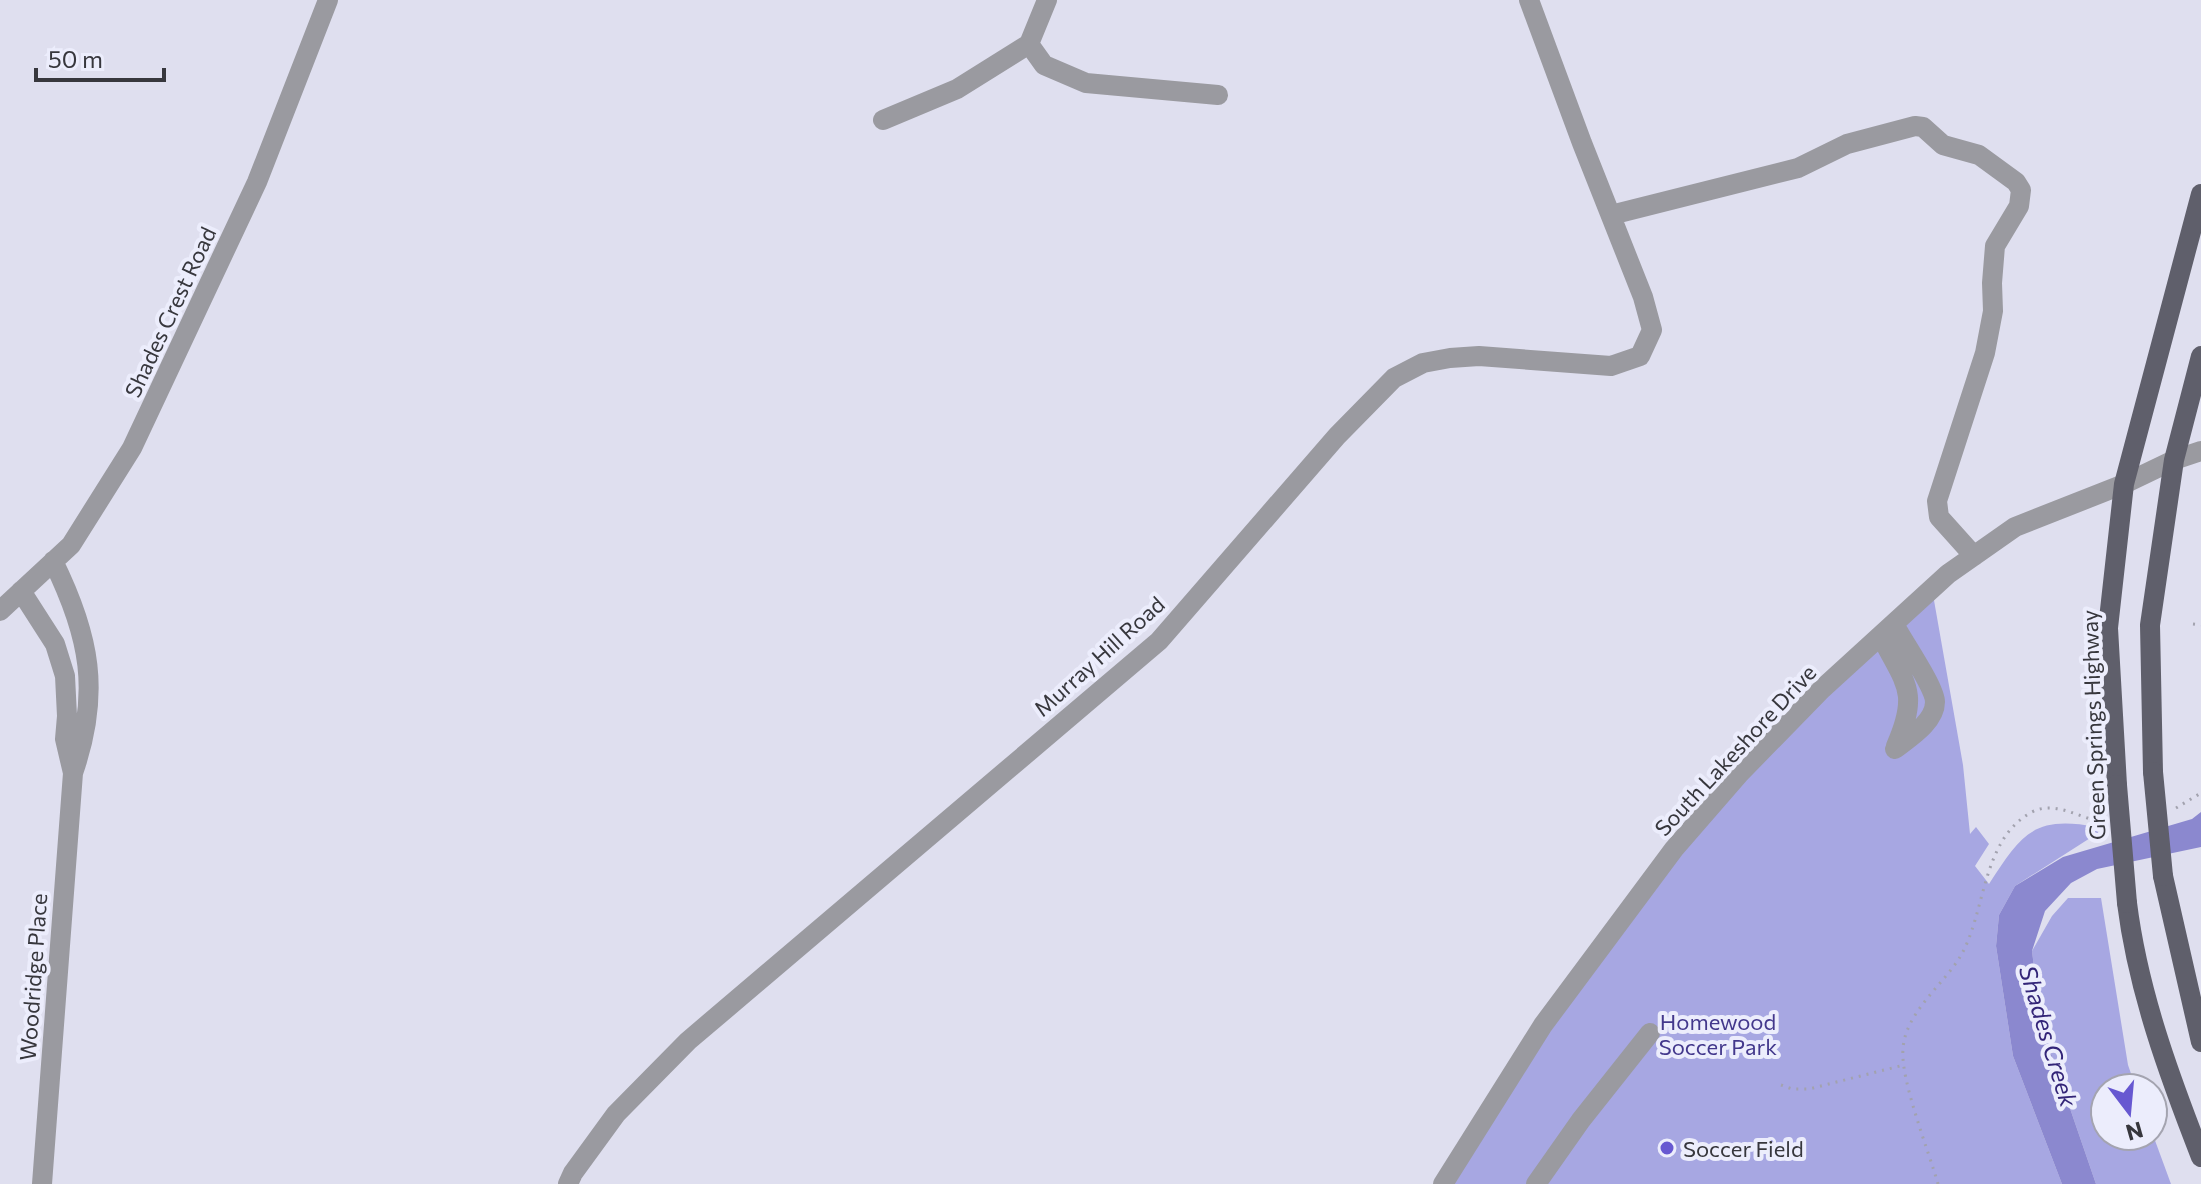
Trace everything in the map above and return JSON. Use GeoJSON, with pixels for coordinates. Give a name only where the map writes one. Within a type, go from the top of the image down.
{"type":"FeatureCollection","features":[{"type":"Feature","properties":{"kind":"main road","name":"Green Springs Highway"},"geometry":{"type":"LineString","coordinates":[[2201,194],[2124,484],[2108,628],[2117,785],[2130,928],[2159,1049],[2201,1157]]}},
{"type":"Feature","properties":{"kind":"main road"},"geometry":{"type":"LineString","coordinates":[[2200,1036],[2163,876],[2153,772],[2150,625],[2174,460],[2201,356]]}},
{"type":"Feature","properties":{"kind":"street","name":"Shades Crest Road"},"geometry":{"type":"LineString","coordinates":[[0,611],[71,545],[132,448],[257,182],[328,0]]}},
{"type":"Feature","properties":{"kind":"street"},"geometry":{"type":"LineString","coordinates":[[883,120],[957,89],[1029,44],[1047,0]]}},
{"type":"Feature","properties":{"kind":"street","name":"Murray Hill Road"},"geometry":{"type":"LineString","coordinates":[[568,1184],[616,1114],[688,1041],[1159,641],[1337,436],[1394,378],[1423,363],[1450,358],[1479,356],[1611,366],[1640,356],[1652,330],[1643,297],[1529,0]]}},
{"type":"Feature","properties":{"kind":"street"},"geometry":{"type":"LineString","coordinates":[[1029,44],[1044,65],[1086,83],[1218,95]]}},
{"type":"Feature","properties":{"kind":"street"},"geometry":{"type":"LineString","coordinates":[[1611,215],[1798,168],[1847,144],[1915,126],[1923,127],[1943,145],[1979,155],[2016,182],[2021,190],[2019,206],[1995,246],[1993,311],[1985,353],[1937,501],[1939,517],[1974,556]]}},
{"type":"Feature","properties":{"kind":"street","name":"South Lakeshore Drive"},"geometry":{"type":"LineString","coordinates":[[1443,1184],[1543,1025],[1674,849],[1740,773],[1822,689],[1948,574],[2015,527],[2201,451]]}},
{"type":"Feature","properties":{"kind":"street","name":"Woodridge Place"},"geometry":{"type":"LineString","coordinates":[[42,1184],[73,773],[85,739],[89,677],[78,621],[53,561]]}},
{"type":"Feature","properties":{"kind":"street","name":"Woodridge Place"},"geometry":{"type":"LineString","coordinates":[[21,591],[55,644],[65,676],[65,739],[73,773]]}},
{"type":"Feature","properties":{"kind":"street"},"geometry":{"type":"LineString","coordinates":[[1887,630],[1930,687],[1935,703],[1917,733],[1895,749],[1909,712],[1910,698],[1887,630]]}},
{"type":"Feature","properties":{"kind":"street"},"geometry":{"type":"LineString","coordinates":[[1536,1184],[1581,1120],[1650,1033]]}},
{"type":"Feature","properties":{"kind":"path"},"geometry":{"type":"LineString","coordinates":[[2193,624],[2201,625]]}},
{"type":"Feature","properties":{"kind":"path"},"geometry":{"type":"LineString","coordinates":[[2173,809],[2201,793]]}},
{"type":"Feature","properties":{"kind":"path"},"geometry":{"type":"LineString","coordinates":[[1938,1184],[1904,1065],[1903,1049],[1909,1028],[1961,956],[1995,856],[2024,817],[2039,809],[2054,808],[2090,820],[2111,823]]}},
{"type":"Feature","properties":{"kind":"path"},"geometry":{"type":"LineString","coordinates":[[1781,1085],[1792,1089],[1809,1089],[1904,1065]]}},
{"type":"Feature","properties":{"kind":"green space","name":"Homewood Soccer Park"},"geometry":{"type":"Polygon","coordinates":[[[1932,589],[1963,765],[1970,834],[1976,827],[1989,844],[1975,866],[1989,884],[2020,841],[2043,827],[2075,824],[2096,827],[2098,833],[2015,886],[1999,915],[1996,946],[2013,1056],[2062,1184],[1445,1184],[1660,867],[1932,589]]]}},
{"type":"Feature","properties":{"kind":"green space"},"geometry":{"type":"Polygon","coordinates":[[[2068,898],[2101,898],[2130,1072],[2089,1072],[2089,1152],[2159,1152],[2171,1184],[2096,1184],[2041,1024],[2032,951],[2052,916],[2068,898]]]}},
{"type":"Feature","properties":{"kind":"shaded area"},"geometry":{"type":"Polygon","coordinates":[[[2201,812],[2201,847],[2097,869],[2071,883],[2045,911],[2032,951],[2041,1024],[2096,1184],[2062,1184],[2013,1056],[1996,946],[1999,915],[2015,886],[2063,857],[2192,819],[2201,812]]]}},
{"type":"Feature","properties":{"kind":"place","name":"Soccer Field"},"geometry":{"type":"Point","coordinates":[1667,1148]}},
{"type":"Feature","properties":{"kind":"water label","name":"Shades Creek"},"geometry":{"type":"Point","coordinates":[2049,1036]}}]}
